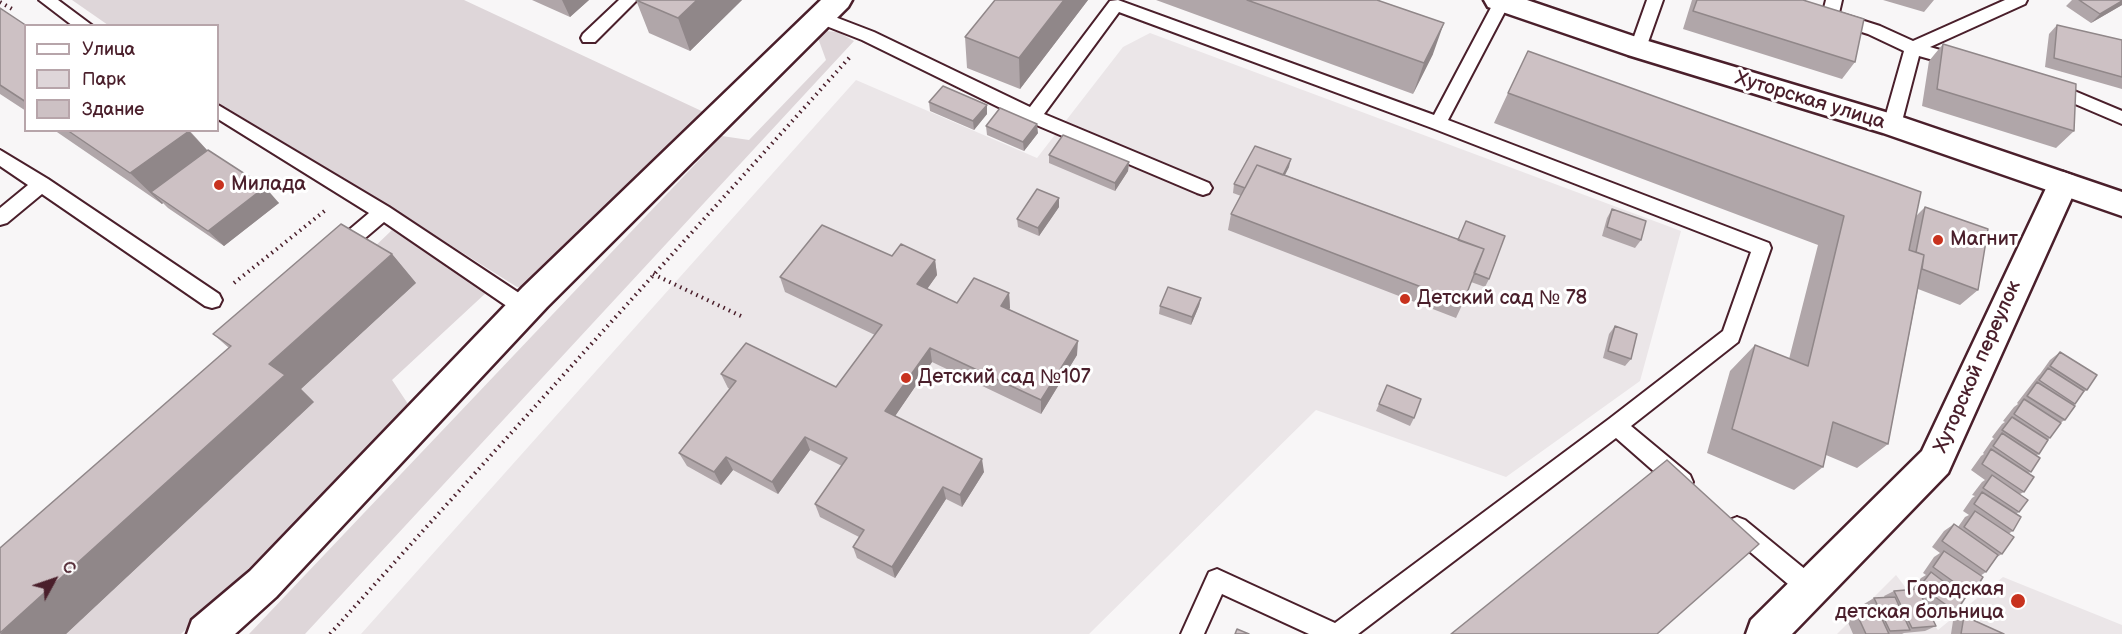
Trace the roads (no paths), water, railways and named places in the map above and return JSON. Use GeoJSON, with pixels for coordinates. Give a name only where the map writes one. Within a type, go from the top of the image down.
{"type":"FeatureCollection","features":[{"type":"Feature","properties":{"kind":"street","name":"Хуторская улица"},"geometry":{"type":"LineString","coordinates":[[1500,1],[1638,48],[1892,125],[2122,204]]}},
{"type":"Feature","properties":{"kind":"street"},"geometry":{"type":"LineString","coordinates":[[206,634],[263,584],[535,297],[830,9]]}},
{"type":"Feature","properties":{"kind":"street","name":"Хуторской переулок"},"geometry":{"type":"LineString","coordinates":[[1765,634],[1935,462],[2063,184]]}},
{"type":"Feature","properties":{"kind":"lane"},"geometry":{"type":"LineString","coordinates":[[47,0],[82,24]]}},
{"type":"Feature","properties":{"kind":"lane"},"geometry":{"type":"LineString","coordinates":[[590,38],[629,0]]}},
{"type":"Feature","properties":{"kind":"lane"},"geometry":{"type":"LineString","coordinates":[[1638,48],[1655,0]]}},
{"type":"Feature","properties":{"kind":"lane"},"geometry":{"type":"LineString","coordinates":[[1913,48],[2019,0]]}},
{"type":"Feature","properties":{"kind":"lane"},"geometry":{"type":"LineString","coordinates":[[1438,123],[1500,1]]}},
{"type":"Feature","properties":{"kind":"lane"},"geometry":{"type":"LineString","coordinates":[[1034,116],[1116,5],[1438,123],[1762,248],[1731,336],[1616,426],[1337,634],[1217,580],[1192,634]]}},
{"type":"Feature","properties":{"kind":"lane"},"geometry":{"type":"LineString","coordinates":[[830,9],[868,36],[1034,116],[1203,188]]}},
{"type":"Feature","properties":{"kind":"lane"},"geometry":{"type":"LineString","coordinates":[[1828,10],[1913,48],[1970,64]]}},
{"type":"Feature","properties":{"kind":"lane"},"geometry":{"type":"LineString","coordinates":[[1892,125],[1913,48]]}},
{"type":"Feature","properties":{"kind":"lane"},"geometry":{"type":"LineString","coordinates":[[2039,84],[2122,118]]}},
{"type":"Feature","properties":{"kind":"lane"},"geometry":{"type":"LineString","coordinates":[[219,112],[383,212],[521,305],[535,297]]}},
{"type":"Feature","properties":{"kind":"lane"},"geometry":{"type":"LineString","coordinates":[[0,157],[212,300]]}},
{"type":"Feature","properties":{"kind":"lane"},"geometry":{"type":"LineString","coordinates":[[0,218],[42,184]]}},
{"type":"Feature","properties":{"kind":"lane"},"geometry":{"type":"LineString","coordinates":[[322,263],[383,212]]}},
{"type":"Feature","properties":{"kind":"lane"},"geometry":{"type":"LineString","coordinates":[[1616,426],[1698,495]]}},
{"type":"Feature","properties":{"kind":"lane"},"geometry":{"type":"LineString","coordinates":[[1717,510],[1809,587]]}},
{"type":"Feature","properties":{"kind":"place","name":"Милада"},"geometry":{"type":"Point","coordinates":[219,185]}},
{"type":"Feature","properties":{"kind":"place","name":"Магнит"},"geometry":{"type":"Point","coordinates":[1938,240]}},
{"type":"Feature","properties":{"kind":"place","name":"Детский сад № 78"},"geometry":{"type":"Point","coordinates":[1405,299]}},
{"type":"Feature","properties":{"kind":"place","name":"Детский сад №107"},"geometry":{"type":"Point","coordinates":[906,378]}},
{"type":"Feature","properties":{"kind":"place","name":"Городская детская больница"},"geometry":{"type":"Point","coordinates":[2018,601]}}]}
